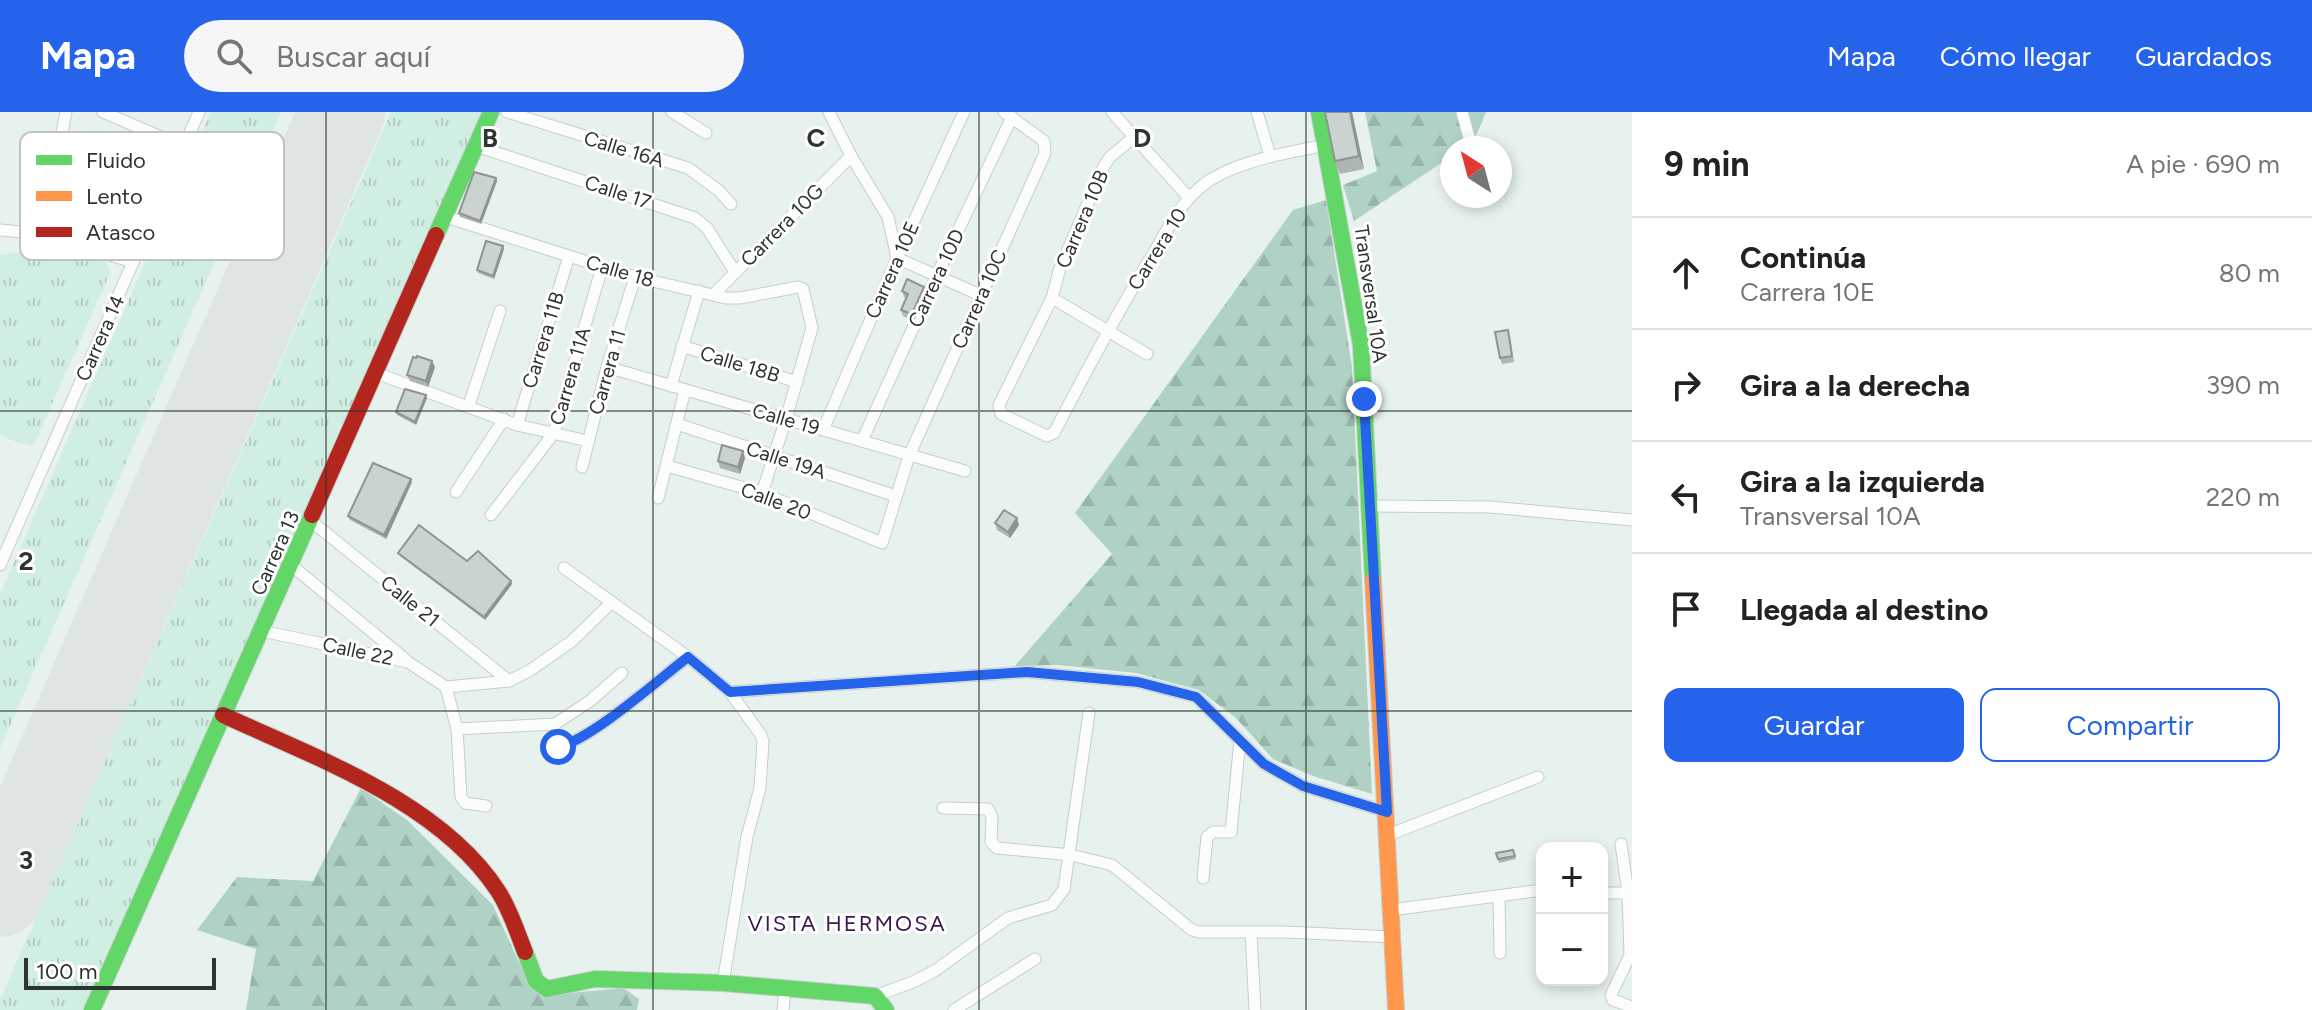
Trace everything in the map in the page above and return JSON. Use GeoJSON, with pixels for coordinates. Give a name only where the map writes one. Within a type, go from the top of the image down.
{"type":"FeatureCollection","features":[{"type":"Feature","properties":{"kind":"street"},"geometry":{"type":"LineString","coordinates":[[62,132],[66,112]]}},
{"type":"Feature","properties":{"kind":"street"},"geometry":{"type":"LineString","coordinates":[[103,112],[149,132]]}},
{"type":"Feature","properties":{"kind":"street","name":"Carrera 14"},"geometry":{"type":"LineString","coordinates":[[190,132],[199,112]]}},
{"type":"Feature","properties":{"kind":"street","name":"Carrera 13"},"geometry":{"type":"LineString","coordinates":[[92,1010],[491,112]]}},
{"type":"Feature","properties":{"kind":"street","name":"Calle 16A"},"geometry":{"type":"LineString","coordinates":[[507,112],[688,168],[731,204]]}},
{"type":"Feature","properties":{"kind":"street"},"geometry":{"type":"LineString","coordinates":[[672,112],[706,133]]}},
{"type":"Feature","properties":{"kind":"street"},"geometry":{"type":"LineString","coordinates":[[829,112],[888,217],[897,258],[980,295]]}},
{"type":"Feature","properties":{"kind":"street","name":"Carrera 10E"},"geometry":{"type":"LineString","coordinates":[[823,430],[964,112]]}},
{"type":"Feature","properties":{"kind":"street"},"geometry":{"type":"LineString","coordinates":[[1112,112],[1189,198]]}},
{"type":"Feature","properties":{"kind":"street"},"geometry":{"type":"LineString","coordinates":[[1257,112],[1270,156]]}},
{"type":"Feature","properties":{"kind":"street","name":"Transversal 10A"},"geometry":{"type":"LineString","coordinates":[[1319,112],[1361,345],[1396,1010]]}},
{"type":"Feature","properties":{"kind":"street"},"geometry":{"type":"LineString","coordinates":[[1462,112],[1469,136]]}},
{"type":"Feature","properties":{"kind":"street","name":"Carrera 10C"},"geometry":{"type":"LineString","coordinates":[[882,543],[909,456],[1045,153],[1044,141],[1008,114]]}},
{"type":"Feature","properties":{"kind":"street","name":"Carrera 10D"},"geometry":{"type":"LineString","coordinates":[[862,441],[1008,114]]}},
{"type":"Feature","properties":{"kind":"street","name":"Carrera 10B"},"geometry":{"type":"LineString","coordinates":[[1054,433],[1047,436],[999,410],[999,405],[1052,298],[1060,268],[1104,166],[1133,138]]}},
{"type":"Feature","properties":{"kind":"street","name":"Carrera 10"},"geometry":{"type":"LineString","coordinates":[[1054,433],[1108,329],[1168,226],[1189,198],[1220,174],[1270,156],[1326,145]]}},
{"type":"Feature","properties":{"kind":"street","name":"Calle 17"},"geometry":{"type":"LineString","coordinates":[[476,146],[695,218],[707,228],[735,272]]}},
{"type":"Feature","properties":{"kind":"street","name":"Carrera 10G"},"geometry":{"type":"LineString","coordinates":[[713,295],[851,156]]}},
{"type":"Feature","properties":{"kind":"street","name":"Calle 18"},"geometry":{"type":"LineString","coordinates":[[446,217],[635,277],[713,295],[734,299],[798,287],[804,291],[812,328],[797,382]]}},
{"type":"Feature","properties":{"kind":"street"},"geometry":{"type":"LineString","coordinates":[[0,230],[20,232]]}},
{"type":"Feature","properties":{"kind":"street","name":"Carrera 11B"},"geometry":{"type":"LineString","coordinates":[[517,425],[569,256]]}},
{"type":"Feature","properties":{"kind":"street"},"geometry":{"type":"LineString","coordinates":[[126,260],[133,262]]}},
{"type":"Feature","properties":{"kind":"street","name":"Carrera 14"},"geometry":{"type":"LineString","coordinates":[[0,565],[133,262]]}},
{"type":"Feature","properties":{"kind":"street","name":"Carrera 11A"},"geometry":{"type":"LineString","coordinates":[[491,515],[554,433],[602,267]]}},
{"type":"Feature","properties":{"kind":"street","name":"Carrera 11"},"geometry":{"type":"LineString","coordinates":[[582,467],[607,367],[635,277]]}},
{"type":"Feature","properties":{"kind":"street"},"geometry":{"type":"LineString","coordinates":[[671,386],[699,291]]}},
{"type":"Feature","properties":{"kind":"street"},"geometry":{"type":"LineString","coordinates":[[1052,298],[1147,354]]}},
{"type":"Feature","properties":{"kind":"street"},"geometry":{"type":"LineString","coordinates":[[469,405],[500,311]]}},
{"type":"Feature","properties":{"kind":"street","name":"Calle 18B"},"geometry":{"type":"LineString","coordinates":[[682,346],[797,382]]}},
{"type":"Feature","properties":{"kind":"street","name":"Calle 19"},"geometry":{"type":"LineString","coordinates":[[607,367],[965,471]]}},
{"type":"Feature","properties":{"kind":"street"},"geometry":{"type":"LineString","coordinates":[[376,373],[517,425],[588,441]]}},
{"type":"Feature","properties":{"kind":"street"},"geometry":{"type":"LineString","coordinates":[[762,493],[797,382]]}},
{"type":"Feature","properties":{"kind":"street"},"geometry":{"type":"LineString","coordinates":[[658,498],[685,390]]}},
{"type":"Feature","properties":{"kind":"street"},"geometry":{"type":"LineString","coordinates":[[456,492],[504,419]]}},
{"type":"Feature","properties":{"kind":"street","name":"Calle 19A"},"geometry":{"type":"LineString","coordinates":[[677,424],[896,496]]}},
{"type":"Feature","properties":{"kind":"street","name":"Calle 20"},"geometry":{"type":"LineString","coordinates":[[667,466],[762,493],[882,543]]}},
{"type":"Feature","properties":{"kind":"street"},"geometry":{"type":"LineString","coordinates":[[1370,506],[1490,507],[1632,520]]}},
{"type":"Feature","properties":{"kind":"street","name":"Calle 21"},"geometry":{"type":"LineString","coordinates":[[311,521],[509,681]]}},
{"type":"Feature","properties":{"kind":"street"},"geometry":{"type":"LineString","coordinates":[[291,565],[408,662]]}},
{"type":"Feature","properties":{"kind":"street"},"geometry":{"type":"LineString","coordinates":[[564,568],[688,657],[730,692],[749,716],[763,742],[760,788],[747,837],[723,983]]}},
{"type":"Feature","properties":{"kind":"street"},"geometry":{"type":"LineString","coordinates":[[486,806],[465,803],[461,797],[457,729],[446,687],[509,681],[529,671],[572,641],[612,602]]}},
{"type":"Feature","properties":{"kind":"street","name":"Calle 22"},"geometry":{"type":"LineString","coordinates":[[262,631],[408,662],[446,687]]}},
{"type":"Feature","properties":{"kind":"street"},"geometry":{"type":"LineString","coordinates":[[558,747],[582,737],[688,657]]}},
{"type":"Feature","properties":{"kind":"street"},"geometry":{"type":"LineString","coordinates":[[730,692],[1027,672],[1138,682],[1196,697],[1264,764],[1303,786],[1387,812]]}},
{"type":"Feature","properties":{"kind":"street"},"geometry":{"type":"LineString","coordinates":[[457,729],[555,724],[590,701],[622,673]]}},
{"type":"Feature","properties":{"kind":"street"},"geometry":{"type":"LineString","coordinates":[[223,715],[372,785],[410,808],[454,841],[481,868],[498,891],[536,981],[547,989],[595,979],[723,983],[875,996],[936,970],[1008,918],[1052,905],[1064,889],[1071,855],[1089,713]]}},
{"type":"Feature","properties":{"kind":"street"},"geometry":{"type":"LineString","coordinates":[[1203,878],[1207,837],[1212,832],[1231,832],[1240,740]]}},
{"type":"Feature","properties":{"kind":"street"},"geometry":{"type":"LineString","coordinates":[[1388,835],[1538,777]]}},
{"type":"Feature","properties":{"kind":"street"},"geometry":{"type":"LineString","coordinates":[[943,808],[988,809],[992,817],[991,842],[997,848],[1071,855],[1112,865],[1192,930],[1392,937]]}},
{"type":"Feature","properties":{"kind":"street"},"geometry":{"type":"LineString","coordinates":[[1621,844],[1628,893],[1630,955],[1611,995],[1613,1000],[1632,1007]]}},
{"type":"Feature","properties":{"kind":"street"},"geometry":{"type":"LineString","coordinates":[[1391,910],[1536,891]]}},
{"type":"Feature","properties":{"kind":"street"},"geometry":{"type":"LineString","coordinates":[[1608,893],[1628,893]]}},
{"type":"Feature","properties":{"kind":"street"},"geometry":{"type":"LineString","coordinates":[[1499,896],[1500,953]]}},
{"type":"Feature","properties":{"kind":"street"},"geometry":{"type":"LineString","coordinates":[[1251,932],[1255,1010]]}},
{"type":"Feature","properties":{"kind":"street"},"geometry":{"type":"LineString","coordinates":[[954,1010],[1035,959]]}},
{"type":"Feature","properties":{"kind":"street"},"geometry":{"type":"LineString","coordinates":[[783,1010],[785,990]]}},
{"type":"Feature","properties":{"kind":"street"},"geometry":{"type":"LineString","coordinates":[[875,996],[886,1010]]}},
{"type":"Feature","properties":{"kind":"green space"},"geometry":{"type":"Polygon","coordinates":[[[211,112],[281,112],[272,132],[202,132],[211,112]]]}},
{"type":"Feature","properties":{"kind":"green space"},"geometry":{"type":"Polygon","coordinates":[[[391,112],[485,112],[215,712],[85,1010],[0,1010],[0,1000],[391,112]]]}},
{"type":"Feature","properties":{"kind":"green space"},"geometry":{"type":"Polygon","coordinates":[[[1365,112],[1486,112],[1475,136],[1440,136],[1440,164],[1354,221],[1343,185],[1377,171],[1365,112]]]}},
{"type":"Feature","properties":{"kind":"green space"},"geometry":{"type":"Polygon","coordinates":[[[1326,200],[1352,367],[1372,794],[1313,776],[1273,759],[1236,718],[1199,690],[1136,673],[1058,665],[1015,666],[1112,554],[1075,513],[1293,210],[1326,200]]]}},
{"type":"Feature","properties":{"kind":"green space"},"geometry":{"type":"Polygon","coordinates":[[[20,252],[20,260],[104,260],[111,271],[33,447],[0,435],[0,255],[20,252]]]}},
{"type":"Feature","properties":{"kind":"green space"},"geometry":{"type":"Polygon","coordinates":[[[146,260],[216,260],[0,748],[0,594],[146,260]]]}},
{"type":"Feature","properties":{"kind":"green space"},"geometry":{"type":"Polygon","coordinates":[[[361,788],[407,820],[493,905],[526,978],[549,995],[623,988],[639,999],[637,1010],[246,1010],[256,949],[197,930],[237,877],[313,881],[361,788]]]}},
{"type":"Feature","properties":{"kind":"building"},"geometry":{"type":"Polygon","coordinates":[[[1325,112],[1350,112],[1359,156],[1335,161],[1325,112]]]}},
{"type":"Feature","properties":{"kind":"building"},"geometry":{"type":"Polygon","coordinates":[[[474,172],[496,178],[480,221],[459,213],[474,172]]]}},
{"type":"Feature","properties":{"kind":"building"},"geometry":{"type":"Polygon","coordinates":[[[486,241],[503,246],[493,276],[477,270],[486,241]]]}},
{"type":"Feature","properties":{"kind":"building"},"geometry":{"type":"Polygon","coordinates":[[[907,279],[924,287],[912,314],[901,310],[908,294],[902,291],[907,279]]]}},
{"type":"Feature","properties":{"kind":"building"},"geometry":{"type":"Polygon","coordinates":[[[1508,330],[1512,356],[1500,358],[1495,332],[1508,330]]]}},
{"type":"Feature","properties":{"kind":"building"},"geometry":{"type":"Polygon","coordinates":[[[413,357],[432,361],[426,381],[407,375],[413,357]]]}},
{"type":"Feature","properties":{"kind":"building"},"geometry":{"type":"Polygon","coordinates":[[[405,389],[426,395],[415,422],[396,412],[405,389]]]}},
{"type":"Feature","properties":{"kind":"building"},"geometry":{"type":"Polygon","coordinates":[[[722,445],[743,451],[738,467],[718,461],[722,445]]]}},
{"type":"Feature","properties":{"kind":"building"},"geometry":{"type":"Polygon","coordinates":[[[373,463],[411,479],[384,535],[348,516],[373,463]]]}},
{"type":"Feature","properties":{"kind":"building"},"geometry":{"type":"Polygon","coordinates":[[[1004,510],[1017,518],[1008,532],[995,523],[1004,510]]]}},
{"type":"Feature","properties":{"kind":"building"},"geometry":{"type":"Polygon","coordinates":[[[419,525],[467,561],[478,551],[511,581],[484,617],[398,553],[419,525]]]}},
{"type":"Feature","properties":{"kind":"building"},"geometry":{"type":"Polygon","coordinates":[[[1513,850],[1515,856],[1498,859],[1496,853],[1513,850]]]}},
{"type":"Feature","properties":{"kind":"runway"},"geometry":{"type":"LineString","coordinates":[[284,245],[342,112]]}},
{"type":"Feature","properties":{"kind":"runway"},"geometry":{"type":"LineString","coordinates":[[0,894],[277,260]]}},
{"type":"Feature","properties":{"kind":"traffic: fast"},"geometry":{"type":"LineString","coordinates":[[436,235],[491,112]]}},
{"type":"Feature","properties":{"kind":"traffic: fast"},"geometry":{"type":"LineString","coordinates":[[1319,112],[1361,345],[1373,580]]}},
{"type":"Feature","properties":{"kind":"traffic: fast"},"geometry":{"type":"LineString","coordinates":[[92,1010],[312,515]]}},
{"type":"Feature","properties":{"kind":"traffic: fast"},"geometry":{"type":"LineString","coordinates":[[525,952],[536,981],[547,989],[595,979],[723,983],[875,996],[886,1010]]}},
{"type":"Feature","properties":{"kind":"traffic: slow"},"geometry":{"type":"LineString","coordinates":[[1373,580],[1396,1010]]}},
{"type":"Feature","properties":{"kind":"traffic: jam"},"geometry":{"type":"LineString","coordinates":[[312,515],[436,235]]}},
{"type":"Feature","properties":{"kind":"traffic: jam"},"geometry":{"type":"LineString","coordinates":[[223,715],[374,786],[444,832],[473,860],[498,891],[525,952]]}},
{"type":"Feature","properties":{"kind":"district","name":"VISTA HERMOSA"},"geometry":{"type":"Point","coordinates":[847,923]}},
{"type":"Feature","properties":{"kind":"route"},"geometry":{"type":"LineString","coordinates":[[558,747],[582,737],[688,657],[730,692],[1027,672],[1138,682],[1196,697],[1264,764],[1303,786],[1387,812],[1364,399]]}}]}
